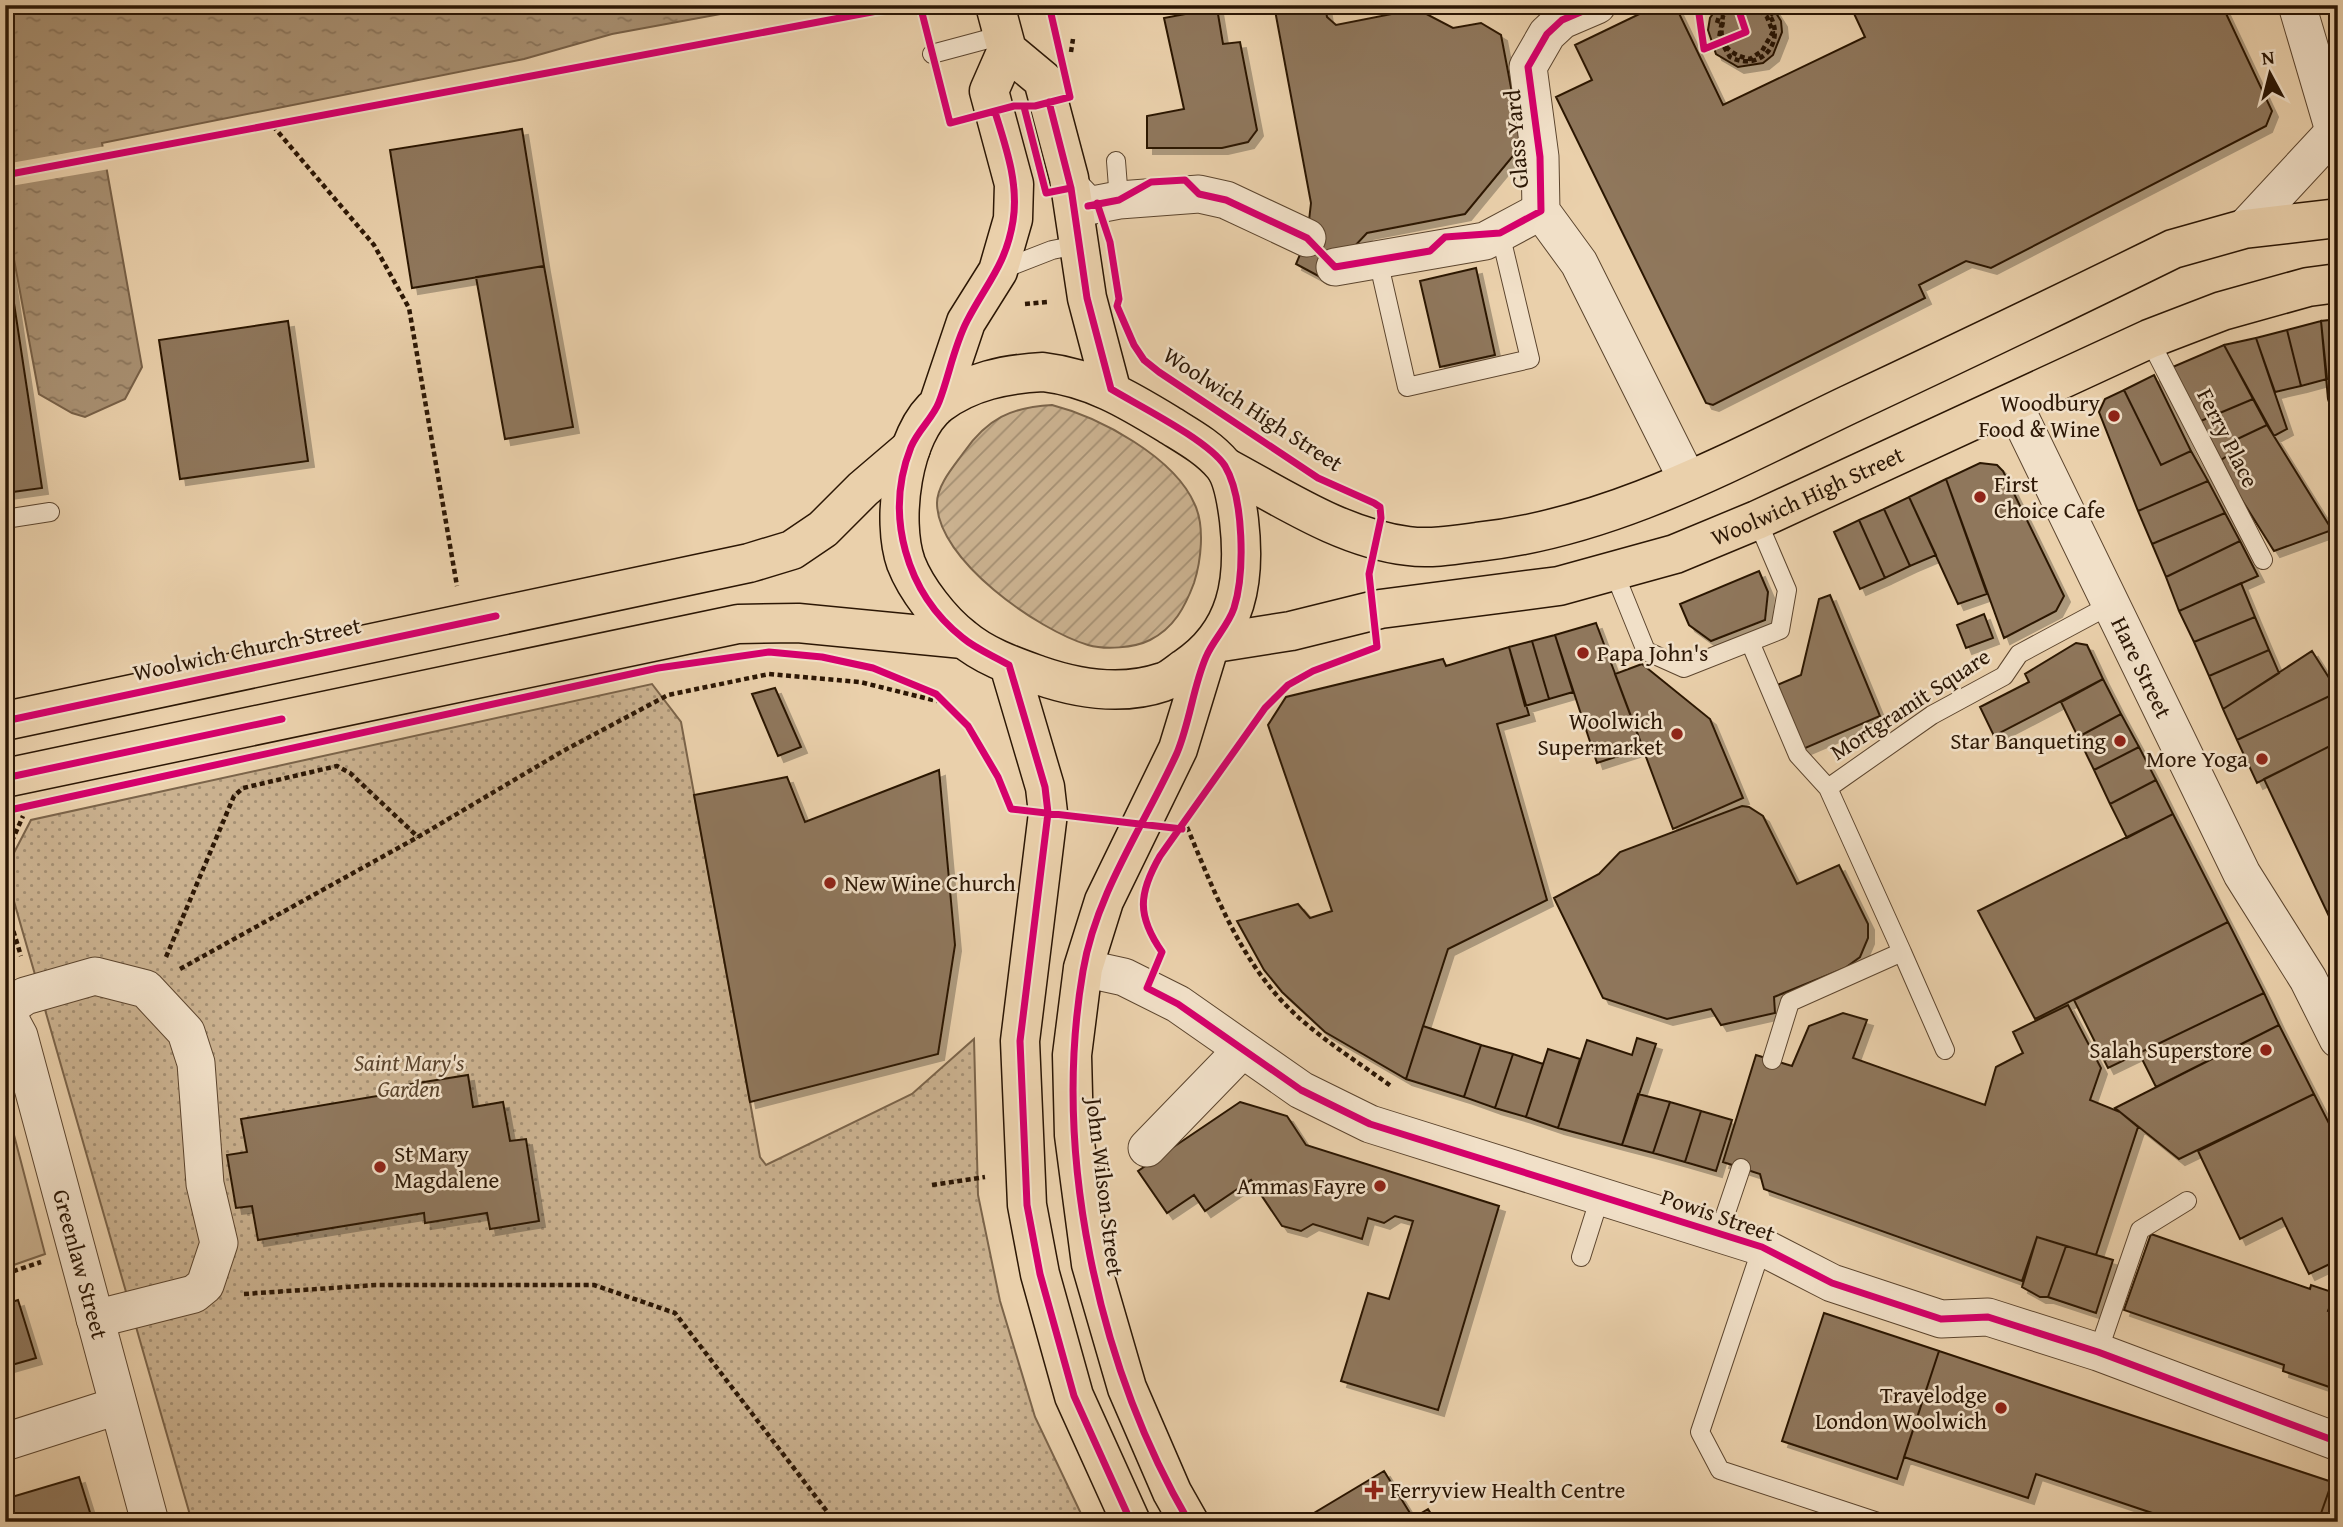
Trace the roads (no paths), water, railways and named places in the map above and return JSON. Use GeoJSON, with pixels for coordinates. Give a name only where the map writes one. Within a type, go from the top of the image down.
{"type":"FeatureCollection","features":[{"type":"Feature","properties":{"kind":"main road"},"geometry":{"type":"LineString","coordinates":[[1002,30],[1043,80],[1071,188],[1077,245],[1087,298],[1111,389]]}},
{"type":"Feature","properties":{"kind":"main road"},"geometry":{"type":"LineString","coordinates":[[1002,30],[989,91],[1014,184],[1013,219],[998,271],[966,322],[938,405],[911,448],[901,493],[899,531],[907,564],[928,600],[963,639],[1009,665],[1065,684],[1123,689],[1164,682],[1211,648],[1234,610],[1240,565],[1237,505],[1225,467]]}},
{"type":"Feature","properties":{"kind":"main road"},"geometry":{"type":"LineString","coordinates":[[938,405],[974,384],[1005,374],[1043,372],[1072,375],[1111,389],[1204,446],[1225,467],[1348,532],[1412,547],[1504,540],[1594,518],[1688,481],[2173,249],[2244,229],[2338,218]]}},
{"type":"Feature","properties":{"kind":"main road","name":"Woolwich High Street"},"geometry":{"type":"LineString","coordinates":[[1211,648],[1380,609],[1559,586],[1675,554],[1757,520],[2149,339],[2232,308],[2308,287],[2338,283]]}},
{"type":"Feature","properties":{"kind":"main road","name":"Woolwich Church Street"},"geometry":{"type":"LineString","coordinates":[[5,721],[749,563],[792,550],[823,529],[911,448]]}},
{"type":"Feature","properties":{"kind":"main road"},"geometry":{"type":"LineString","coordinates":[[16,794],[652,640],[765,621],[963,639]]}},
{"type":"Feature","properties":{"kind":"main road","name":"John Wilson Street"},"geometry":{"type":"LineString","coordinates":[[1189,1522],[1172,1492],[1127,1388],[1091,1264],[1074,1135],[1072,1055],[1083,968],[1104,901],[1178,749],[1211,648]]}},
{"type":"Feature","properties":{"kind":"main road"},"geometry":{"type":"LineString","coordinates":[[1009,665],[1045,788],[1048,813],[1020,1041],[1027,1205],[1040,1274],[1074,1396],[1130,1522]]}},
{"type":"Feature","properties":{"kind":"street","name":"Glass Yard"},"geometry":{"type":"LineString","coordinates":[[1597,5],[1562,20],[1547,34],[1528,67],[1540,158],[1541,211],[1579,263],[1688,481]]}},
{"type":"Feature","properties":{"kind":"street"},"geometry":{"type":"LineString","coordinates":[[2244,229],[2336,138],[2297,5]]}},
{"type":"Feature","properties":{"kind":"street"},"geometry":{"type":"LineString","coordinates":[[1071,188],[1088,206],[1119,200],[1199,194],[1226,200],[1307,238]]}},
{"type":"Feature","properties":{"kind":"street","name":"Glass Yard"},"geometry":{"type":"LineString","coordinates":[[1335,267],[1485,241],[1541,211]]}},
{"type":"Feature","properties":{"kind":"street","name":"Hare Street"},"geometry":{"type":"LineString","coordinates":[[2013,403],[2242,874],[2308,979],[2338,1039]]}},
{"type":"Feature","properties":{"kind":"street","name":"Powis Street"},"geometry":{"type":"LineString","coordinates":[[1083,968],[1124,977],[1178,1004],[1241,1051],[1323,1102],[1370,1124],[1762,1247],[1832,1283],[1941,1319],[1989,1317],[2098,1352],[2338,1442]]}},
{"type":"Feature","properties":{"kind":"street"},"geometry":{"type":"LineString","coordinates":[[5,1010],[25,996],[95,976],[151,986],[186,1032],[196,1063],[205,1184],[219,1243],[205,1285],[194,1294],[95,1318]]}},
{"type":"Feature","properties":{"kind":"street","name":"Greenlaw Street"},"geometry":{"type":"LineString","coordinates":[[5,1010],[19,1036],[150,1522]]}},
{"type":"Feature","properties":{"kind":"street"},"geometry":{"type":"LineString","coordinates":[[1147,1147],[1241,1051]]}},
{"type":"Feature","properties":{"kind":"street"},"geometry":{"type":"LineString","coordinates":[[5,1442],[117,1406]]}},
{"type":"Feature","properties":{"kind":"lane"},"geometry":{"type":"LineString","coordinates":[[932,54],[1002,30]]}},
{"type":"Feature","properties":{"kind":"lane"},"geometry":{"type":"LineString","coordinates":[[1116,161],[1119,200]]}},
{"type":"Feature","properties":{"kind":"lane"},"geometry":{"type":"LineString","coordinates":[[1378,260],[1407,387],[1530,359],[1500,233]]}},
{"type":"Feature","properties":{"kind":"lane"},"geometry":{"type":"LineString","coordinates":[[998,271],[1052,250],[1077,245]]}},
{"type":"Feature","properties":{"kind":"lane","name":"Ferry Place"},"geometry":{"type":"LineString","coordinates":[[2149,339],[2263,560]]}},
{"type":"Feature","properties":{"kind":"lane"},"geometry":{"type":"LineString","coordinates":[[5,519],[50,512]]}},
{"type":"Feature","properties":{"kind":"lane"},"geometry":{"type":"LineString","coordinates":[[1614,572],[1646,650],[1684,668],[1780,630],[1787,590],[1757,520]]}},
{"type":"Feature","properties":{"kind":"lane","name":"Mortgramit Square"},"geometry":{"type":"LineString","coordinates":[[1945,1049],[1828,788],[1932,715],[2004,676],[2019,654],[2112,604]]}},
{"type":"Feature","properties":{"kind":"lane"},"geometry":{"type":"LineString","coordinates":[[1751,642],[1798,755],[1828,788]]}},
{"type":"Feature","properties":{"kind":"lane"},"geometry":{"type":"LineString","coordinates":[[1772,1060],[1790,1003],[1902,952]]}},
{"type":"Feature","properties":{"kind":"lane"},"geometry":{"type":"LineString","coordinates":[[1719,1233],[1741,1168]]}},
{"type":"Feature","properties":{"kind":"lane"},"geometry":{"type":"LineString","coordinates":[[1581,1257],[1600,1197]]}},
{"type":"Feature","properties":{"kind":"lane"},"geometry":{"type":"LineString","coordinates":[[2098,1352],[2140,1230],[2187,1201]]}},
{"type":"Feature","properties":{"kind":"lane"},"geometry":{"type":"LineString","coordinates":[[1762,1247],[1700,1432],[1720,1470],[1878,1522]]}},
{"type":"Feature","properties":{"kind":"water"},"geometry":{"type":"Polygon","coordinates":[[[5,5],[769,5],[612,34],[524,59],[102,143],[142,367],[125,399],[85,417],[72,413],[39,394],[5,211],[5,5]]]}},
{"type":"Feature","properties":{"kind":"place","name":"Woodbury Food & Wine"},"geometry":{"type":"Point","coordinates":[2114,416]}},
{"type":"Feature","properties":{"kind":"place","name":"First Choice Cafe"},"geometry":{"type":"Point","coordinates":[1980,497]}},
{"type":"Feature","properties":{"kind":"place","name":"Papa John's"},"geometry":{"type":"Point","coordinates":[1583,653]}},
{"type":"Feature","properties":{"kind":"place","name":"Woolwich Supermarket"},"geometry":{"type":"Point","coordinates":[1677,734]}},
{"type":"Feature","properties":{"kind":"place","name":"Star Banqueting"},"geometry":{"type":"Point","coordinates":[2120,741]}},
{"type":"Feature","properties":{"kind":"place","name":"More Yoga"},"geometry":{"type":"Point","coordinates":[2262,759]}},
{"type":"Feature","properties":{"kind":"place","name":"New Wine Church"},"geometry":{"type":"Point","coordinates":[830,883]}},
{"type":"Feature","properties":{"kind":"place","name":"Salah Superstore"},"geometry":{"type":"Point","coordinates":[2266,1050]}},
{"type":"Feature","properties":{"kind":"place","name":"St Mary Magdalene"},"geometry":{"type":"Point","coordinates":[380,1167]}},
{"type":"Feature","properties":{"kind":"place","name":"Ammas Fayre"},"geometry":{"type":"Point","coordinates":[1380,1186]}},
{"type":"Feature","properties":{"kind":"place","name":"Travelodge London Woolwich"},"geometry":{"type":"Point","coordinates":[2001,1408]}},
{"type":"Feature","properties":{"kind":"place","name":"Ferryview Health Centre"},"geometry":{"type":"Point","coordinates":[1374,1490]}},
{"type":"Feature","properties":{"kind":"park label","name":"Saint Mary's Garden"},"geometry":{"type":"Point","coordinates":[409,1076]}}]}
